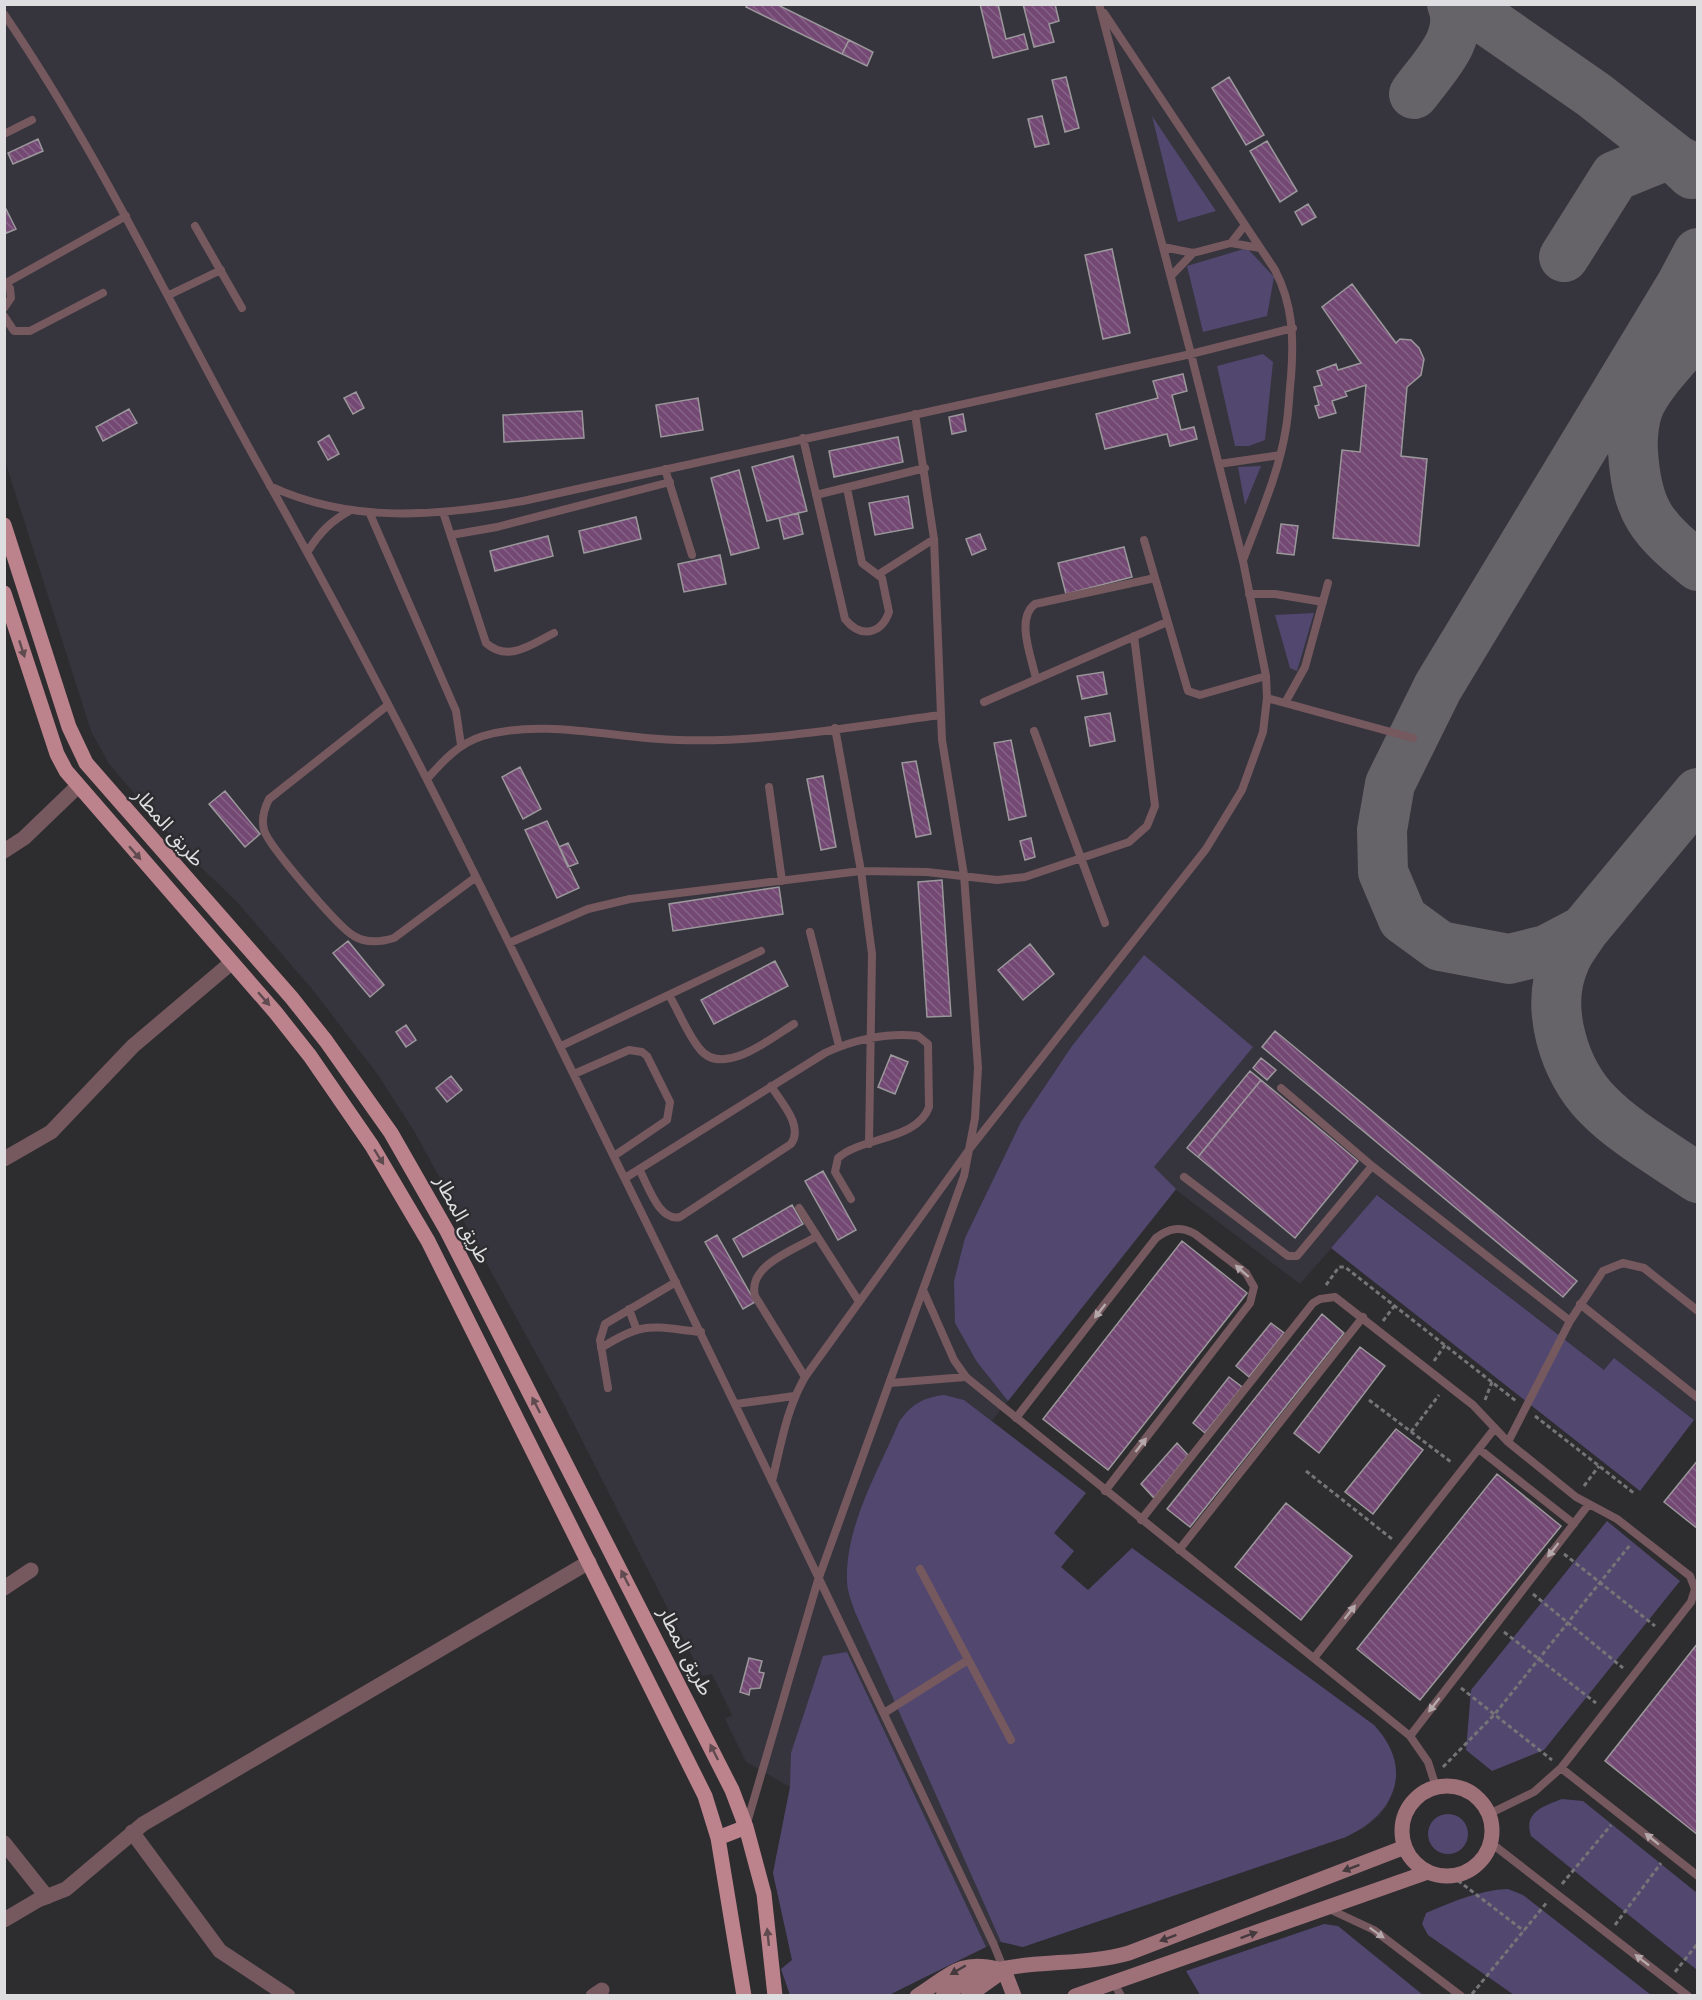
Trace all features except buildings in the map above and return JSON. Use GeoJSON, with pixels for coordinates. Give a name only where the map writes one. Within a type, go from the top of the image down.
{"type":"FeatureCollection","features":[{"type":"Feature","properties":{"kind":"main road","name":"طريق المطار"},"geometry":{"type":"LineString","coordinates":[[4,525],[76,745],[99,780],[291,997],[326,1041],[391,1133],[474,1283],[717,1759],[746,1827],[764,1894],[775,1995]]}},
{"type":"Feature","properties":{"kind":"main road"},"geometry":{"type":"LineString","coordinates":[[4,593],[57,754],[77,787],[310,1056],[401,1193],[705,1796],[718,1838],[744,1995]]}},
{"type":"Feature","properties":{"kind":"main road"},"geometry":{"type":"LineString","coordinates":[[115,830],[131,815]]}},
{"type":"Feature","properties":{"kind":"main road"},"geometry":{"type":"LineString","coordinates":[[718,1838],[746,1827]]}},
{"type":"Feature","properties":{"kind":"street"},"geometry":{"type":"LineString","coordinates":[[4,852],[24,838],[77,787]]}},
{"type":"Feature","properties":{"kind":"street"},"geometry":{"type":"LineString","coordinates":[[4,1159],[51,1132],[133,1046],[231,963]]}},
{"type":"Feature","properties":{"kind":"street"},"geometry":{"type":"LineString","coordinates":[[4,1920],[66,1889],[132,1833],[589,1562]]}},
{"type":"Feature","properties":{"kind":"street"},"geometry":{"type":"LineString","coordinates":[[4,1588],[30,1570]]}},
{"type":"Feature","properties":{"kind":"street"},"geometry":{"type":"LineString","coordinates":[[1434,1782],[1468,1790],[1477,1797],[1489,1814],[1491,1843],[1476,1866],[1465,1873],[1452,1876],[1428,1872],[1418,1865],[1405,1847],[1403,1822],[1407,1810],[1434,1782]]}},
{"type":"Feature","properties":{"kind":"street"},"geometry":{"type":"LineString","coordinates":[[132,1833],[220,1951],[288,1995]]}},
{"type":"Feature","properties":{"kind":"street"},"geometry":{"type":"LineString","coordinates":[[4,1843],[47,1897]]}},
{"type":"Feature","properties":{"kind":"street"},"geometry":{"type":"LineString","coordinates":[[944,1995],[973,1977],[1045,1963],[1099,1960],[1129,1953],[1405,1847]]}},
{"type":"Feature","properties":{"kind":"street"},"geometry":{"type":"LineString","coordinates":[[1074,1995],[1117,1989],[1325,1908],[1428,1872]]}},
{"type":"Feature","properties":{"kind":"street"},"geometry":{"type":"LineString","coordinates":[[917,1995],[969,1964],[1004,1970]]}},
{"type":"Feature","properties":{"kind":"street"},"geometry":{"type":"LineString","coordinates":[[968,1995],[1004,1970]]}},
{"type":"Feature","properties":{"kind":"street"},"geometry":{"type":"LineString","coordinates":[[1004,1970],[1014,1995]]}},
{"type":"Feature","properties":{"kind":"lane"},"geometry":{"type":"LineString","coordinates":[[1098,5],[1245,225],[1285,290],[1293,328],[1287,427],[1280,455],[1243,561]]}},
{"type":"Feature","properties":{"kind":"lane"},"geometry":{"type":"LineString","coordinates":[[772,1481],[794,1396],[805,1377],[858,1300],[971,1147],[1206,849],[1242,790],[1263,732],[1268,698],[1266,676],[1243,561],[1171,276],[1098,5]]}},
{"type":"Feature","properties":{"kind":"lane"},"geometry":{"type":"LineString","coordinates":[[4,14],[75,124],[170,295],[270,486],[308,551],[427,779],[736,1404],[1004,1970]]}},
{"type":"Feature","properties":{"kind":"lane"},"geometry":{"type":"LineString","coordinates":[[4,134],[32,120]]}},
{"type":"Feature","properties":{"kind":"lane"},"geometry":{"type":"LineString","coordinates":[[4,308],[11,298],[5,283],[126,216]]}},
{"type":"Feature","properties":{"kind":"lane"},"geometry":{"type":"LineString","coordinates":[[1231,243],[1245,225]]}},
{"type":"Feature","properties":{"kind":"lane"},"geometry":{"type":"LineString","coordinates":[[195,226],[242,308]]}},
{"type":"Feature","properties":{"kind":"lane"},"geometry":{"type":"LineString","coordinates":[[1163,247],[1193,253],[1231,243],[1260,248]]}},
{"type":"Feature","properties":{"kind":"lane"},"geometry":{"type":"LineString","coordinates":[[1171,276],[1193,253]]}},
{"type":"Feature","properties":{"kind":"lane"},"geometry":{"type":"LineString","coordinates":[[170,295],[221,270]]}},
{"type":"Feature","properties":{"kind":"lane"},"geometry":{"type":"LineString","coordinates":[[4,316],[14,331],[30,332],[103,293]]}},
{"type":"Feature","properties":{"kind":"lane"},"geometry":{"type":"LineString","coordinates":[[270,486],[302,500],[370,514],[443,512],[523,501],[1191,354],[1293,328]]}},
{"type":"Feature","properties":{"kind":"lane"},"geometry":{"type":"LineString","coordinates":[[746,1827],[818,1580],[924,1292],[964,1176],[971,1147],[978,1068],[964,875],[942,740],[934,539],[915,414]]}},
{"type":"Feature","properties":{"kind":"lane"},"geometry":{"type":"LineString","coordinates":[[803,438],[845,619],[860,632],[879,628],[889,612],[884,582],[879,574],[862,563],[846,488]]}},
{"type":"Feature","properties":{"kind":"lane"},"geometry":{"type":"LineString","coordinates":[[1219,464],[1280,455]]}},
{"type":"Feature","properties":{"kind":"lane"},"geometry":{"type":"LineString","coordinates":[[816,495],[924,468]]}},
{"type":"Feature","properties":{"kind":"lane"},"geometry":{"type":"LineString","coordinates":[[665,469],[692,555]]}},
{"type":"Feature","properties":{"kind":"lane"},"geometry":{"type":"LineString","coordinates":[[451,535],[497,527],[670,482]]}},
{"type":"Feature","properties":{"kind":"lane"},"geometry":{"type":"LineString","coordinates":[[308,551],[318,534],[333,520],[351,510]]}},
{"type":"Feature","properties":{"kind":"lane"},"geometry":{"type":"LineString","coordinates":[[443,512],[482,635],[492,649],[510,654],[554,633]]}},
{"type":"Feature","properties":{"kind":"lane"},"geometry":{"type":"LineString","coordinates":[[370,514],[456,711],[461,746]]}},
{"type":"Feature","properties":{"kind":"lane"},"geometry":{"type":"LineString","coordinates":[[879,574],[934,539]]}},
{"type":"Feature","properties":{"kind":"lane"},"geometry":{"type":"LineString","coordinates":[[1144,540],[1188,691],[1200,695],[1266,676]]}},
{"type":"Feature","properties":{"kind":"lane"},"geometry":{"type":"LineString","coordinates":[[1036,679],[1025,624],[1029,609],[1035,604],[1155,578]]}},
{"type":"Feature","properties":{"kind":"lane"},"geometry":{"type":"LineString","coordinates":[[1285,703],[1305,667],[1328,583]]}},
{"type":"Feature","properties":{"kind":"lane"},"geometry":{"type":"LineString","coordinates":[[1249,594],[1275,594],[1323,602]]}},
{"type":"Feature","properties":{"kind":"lane"},"geometry":{"type":"LineString","coordinates":[[984,702],[1167,622]]}},
{"type":"Feature","properties":{"kind":"lane"},"geometry":{"type":"LineString","coordinates":[[509,943],[609,902],[861,871],[1009,879],[1130,842],[1147,826],[1155,806],[1134,636]]}},
{"type":"Feature","properties":{"kind":"lane"},"geometry":{"type":"LineString","coordinates":[[1268,698],[1413,738]]}},
{"type":"Feature","properties":{"kind":"lane"},"geometry":{"type":"LineString","coordinates":[[388,705],[269,799],[263,819],[268,839],[344,929],[367,941],[382,942],[394,938],[476,877]]}},
{"type":"Feature","properties":{"kind":"lane"},"geometry":{"type":"LineString","coordinates":[[427,779],[461,746],[484,735],[564,730],[678,740],[735,739],[940,716]]}},
{"type":"Feature","properties":{"kind":"lane"},"geometry":{"type":"LineString","coordinates":[[835,728],[861,871],[872,954],[869,1144]]}},
{"type":"Feature","properties":{"kind":"lane"},"geometry":{"type":"LineString","coordinates":[[1034,730],[1105,923]]}},
{"type":"Feature","properties":{"kind":"lane"},"geometry":{"type":"LineString","coordinates":[[769,787],[782,881]]}},
{"type":"Feature","properties":{"kind":"lane"},"geometry":{"type":"LineString","coordinates":[[810,932],[839,1046]]}},
{"type":"Feature","properties":{"kind":"lane"},"geometry":{"type":"LineString","coordinates":[[561,1046],[761,951]]}},
{"type":"Feature","properties":{"kind":"lane"},"geometry":{"type":"LineString","coordinates":[[669,995],[699,1048],[712,1059],[736,1058],[794,1024]]}},
{"type":"Feature","properties":{"kind":"lane"},"geometry":{"type":"LineString","coordinates":[[625,1178],[839,1046],[871,1038],[912,1035],[924,1039],[928,1044],[929,1107],[926,1114],[915,1125],[841,1155],[835,1163],[835,1172],[851,1198]]}},
{"type":"Feature","properties":{"kind":"lane"},"geometry":{"type":"LineString","coordinates":[[574,1074],[629,1050],[636,1050],[647,1056],[670,1102],[667,1120],[614,1156]]}},
{"type":"Feature","properties":{"kind":"lane"},"geometry":{"type":"LineString","coordinates":[[639,1169],[664,1215],[672,1218],[680,1217],[791,1144],[795,1139],[795,1127],[771,1086]]}},
{"type":"Feature","properties":{"kind":"lane"},"geometry":{"type":"LineString","coordinates":[[1281,1088],[1372,1166],[1570,1321]]}},
{"type":"Feature","properties":{"kind":"lane"},"geometry":{"type":"LineString","coordinates":[[1184,1176],[1288,1257],[1293,1258],[1298,1256],[1372,1166]]}},
{"type":"Feature","properties":{"kind":"lane"},"geometry":{"type":"LineString","coordinates":[[799,1208],[858,1300]]}},
{"type":"Feature","properties":{"kind":"lane"},"geometry":{"type":"LineString","coordinates":[[1016,1418],[1156,1238],[1165,1231],[1185,1229],[1195,1234],[1246,1273],[1254,1287],[1250,1303],[1105,1491]]}},
{"type":"Feature","properties":{"kind":"lane"},"geometry":{"type":"LineString","coordinates":[[805,1377],[755,1296],[754,1283],[761,1270],[817,1236]]}},
{"type":"Feature","properties":{"kind":"lane"},"geometry":{"type":"LineString","coordinates":[[1508,1442],[1570,1321],[1603,1271],[1623,1263],[1644,1268],[1698,1311]]}},
{"type":"Feature","properties":{"kind":"lane"},"geometry":{"type":"LineString","coordinates":[[608,1388],[601,1348],[601,1332],[605,1324],[676,1282]]}},
{"type":"Feature","properties":{"kind":"lane"},"geometry":{"type":"LineString","coordinates":[[924,1292],[954,1360],[966,1377],[1410,1736],[1428,1762],[1434,1782]]}},
{"type":"Feature","properties":{"kind":"lane"},"geometry":{"type":"LineString","coordinates":[[1141,1520],[1313,1303],[1320,1299],[1335,1298],[1363,1317],[1447,1384],[1480,1412],[1508,1442],[1576,1497],[1639,1534],[1690,1576],[1695,1589],[1691,1602],[1561,1768],[1534,1792],[1489,1814]]}},
{"type":"Feature","properties":{"kind":"lane"},"geometry":{"type":"LineString","coordinates":[[1580,1304],[1698,1398]]}},
{"type":"Feature","properties":{"kind":"lane"},"geometry":{"type":"LineString","coordinates":[[629,1309],[636,1328]]}},
{"type":"Feature","properties":{"kind":"lane"},"geometry":{"type":"LineString","coordinates":[[1179,1550],[1363,1317]]}},
{"type":"Feature","properties":{"kind":"lane"},"geometry":{"type":"LineString","coordinates":[[601,1348],[636,1328],[656,1327],[701,1332]]}},
{"type":"Feature","properties":{"kind":"lane"},"geometry":{"type":"LineString","coordinates":[[890,1383],[966,1377]]}},
{"type":"Feature","properties":{"kind":"lane"},"geometry":{"type":"LineString","coordinates":[[736,1404],[794,1396]]}},
{"type":"Feature","properties":{"kind":"lane"},"geometry":{"type":"LineString","coordinates":[[1314,1658],[1495,1428]]}},
{"type":"Feature","properties":{"kind":"lane"},"geometry":{"type":"LineString","coordinates":[[1479,1449],[1574,1524]]}},
{"type":"Feature","properties":{"kind":"lane"},"geometry":{"type":"LineString","coordinates":[[1410,1736],[1589,1504]]}},
{"type":"Feature","properties":{"kind":"lane"},"geometry":{"type":"LineString","coordinates":[[920,1569],[1011,1740]]}},
{"type":"Feature","properties":{"kind":"lane"},"geometry":{"type":"LineString","coordinates":[[884,1713],[968,1660]]}},
{"type":"Feature","properties":{"kind":"lane"},"geometry":{"type":"LineString","coordinates":[[1561,1768],[1698,1876]]}},
{"type":"Feature","properties":{"kind":"lane"},"geometry":{"type":"LineString","coordinates":[[1491,1843],[1688,1995]]}},
{"type":"Feature","properties":{"kind":"lane"},"geometry":{"type":"LineString","coordinates":[[1325,1908],[1374,1930],[1461,1995]]}},
{"type":"Feature","properties":{"kind":"path"},"geometry":{"type":"LineString","coordinates":[[1313,1303],[1342,1266],[1635,1494]]}},
{"type":"Feature","properties":{"kind":"path"},"geometry":{"type":"LineString","coordinates":[[1377,1329],[1395,1305]]}},
{"type":"Feature","properties":{"kind":"path"},"geometry":{"type":"LineString","coordinates":[[1429,1370],[1444,1345]]}},
{"type":"Feature","properties":{"kind":"path"},"geometry":{"type":"LineString","coordinates":[[1480,1412],[1492,1382]]}},
{"type":"Feature","properties":{"kind":"path"},"geometry":{"type":"LineString","coordinates":[[1411,1431],[1447,1384]]}},
{"type":"Feature","properties":{"kind":"path"},"geometry":{"type":"LineString","coordinates":[[1369,1400],[1462,1470]]}},
{"type":"Feature","properties":{"kind":"path"},"geometry":{"type":"LineString","coordinates":[[1576,1497],[1599,1466]]}},
{"type":"Feature","properties":{"kind":"path"},"geometry":{"type":"LineString","coordinates":[[1306,1471],[1402,1547]]}},
{"type":"Feature","properties":{"kind":"path"},"geometry":{"type":"LineString","coordinates":[[1434,1782],[1494,1715],[1639,1534]]}},
{"type":"Feature","properties":{"kind":"path"},"geometry":{"type":"LineString","coordinates":[[1555,1548],[1666,1635]]}},
{"type":"Feature","properties":{"kind":"path"},"geometry":{"type":"LineString","coordinates":[[1524,1588],[1633,1676]]}},
{"type":"Feature","properties":{"kind":"path"},"geometry":{"type":"LineString","coordinates":[[1495,1626],[1606,1711]]}},
{"type":"Feature","properties":{"kind":"path"},"geometry":{"type":"LineString","coordinates":[[1453,1681],[1561,1768]]}},
{"type":"Feature","properties":{"kind":"path"},"geometry":{"type":"LineString","coordinates":[[1471,1995],[1620,1814]]}},
{"type":"Feature","properties":{"kind":"path"},"geometry":{"type":"LineString","coordinates":[[1608,1934],[1669,1853]]}},
{"type":"Feature","properties":{"kind":"path"},"geometry":{"type":"LineString","coordinates":[[1452,1876],[1524,1931]]}},
{"type":"Feature","properties":{"kind":"path"},"geometry":{"type":"LineString","coordinates":[[1668,1980],[1698,1943]]}},
{"type":"Feature","properties":{"kind":"shaded area"},"geometry":{"type":"Polygon","coordinates":[[[4,5],[1697,5],[1697,1422],[1615,1359],[1604,1370],[1378,1195],[1300,1284],[1176,1190],[992,1421],[1086,1493],[1054,1533],[1074,1551],[1061,1567],[1088,1590],[1132,1548],[1374,1725],[1382,1734],[1392,1754],[1395,1781],[1387,1806],[1363,1829],[1023,1947],[1001,1942],[986,1947],[889,1995],[790,1995],[781,1969],[792,1960],[773,1873],[790,1787],[746,1762],[725,1719],[732,1715],[712,1674],[702,1676],[562,1401],[414,1131],[378,1075],[312,989],[237,902],[181,848],[109,764],[91,731],[5,461],[4,5]]]}},
{"type":"Feature","properties":{"kind":"shaded area"},"geometry":{"type":"Polygon","coordinates":[[[1152,116],[1216,211],[1178,222],[1152,116]]]}},
{"type":"Feature","properties":{"kind":"shaded area"},"geometry":{"type":"Polygon","coordinates":[[[1247,248],[1274,277],[1267,316],[1203,332],[1187,266],[1247,248]]]}},
{"type":"Feature","properties":{"kind":"shaded area"},"geometry":{"type":"Polygon","coordinates":[[[1263,354],[1273,362],[1265,440],[1249,446],[1235,446],[1217,366],[1263,354]]]}},
{"type":"Feature","properties":{"kind":"shaded area"},"geometry":{"type":"Polygon","coordinates":[[[1261,466],[1245,505],[1238,467],[1261,466]]]}},
{"type":"Feature","properties":{"kind":"shaded area"},"geometry":{"type":"Polygon","coordinates":[[[1314,613],[1297,671],[1290,668],[1275,615],[1314,613]]]}},
{"type":"Feature","properties":{"kind":"shaded area"},"geometry":{"type":"Polygon","coordinates":[[[1144,955],[1253,1047],[1154,1167],[1176,1189],[1008,1401],[977,1362],[955,1323],[954,1281],[965,1238],[1021,1122],[1072,1046],[1144,955]]]}},
{"type":"Feature","properties":{"kind":"shaded area"},"geometry":{"type":"Polygon","coordinates":[[[1377,1195],[1604,1370],[1614,1358],[1694,1420],[1640,1491],[1331,1248],[1377,1195]]]}},
{"type":"Feature","properties":{"kind":"shaded area"},"geometry":{"type":"Polygon","coordinates":[[[944,1395],[964,1400],[1086,1493],[1054,1533],[1074,1551],[1061,1567],[1088,1590],[1132,1548],[1374,1725],[1387,1742],[1394,1758],[1396,1774],[1394,1789],[1377,1816],[1346,1837],[1023,1947],[1001,1942],[855,1612],[847,1585],[851,1540],[857,1520],[899,1422],[918,1403],[944,1395]]]}},
{"type":"Feature","properties":{"kind":"shaded area"},"geometry":{"type":"Polygon","coordinates":[[[1607,1521],[1680,1581],[1544,1750],[1492,1771],[1466,1750],[1471,1690],[1607,1521]]]}},
{"type":"Feature","properties":{"kind":"shaded area"},"geometry":{"type":"Polygon","coordinates":[[[847,1652],[986,1947],[889,1995],[790,1995],[781,1969],[792,1960],[773,1873],[790,1787],[791,1753],[823,1656],[847,1652]]]}},
{"type":"Feature","properties":{"kind":"shaded area"},"geometry":{"type":"Polygon","coordinates":[[[1562,1799],[1583,1801],[1697,1893],[1697,1970],[1531,1836],[1530,1821],[1537,1811],[1562,1799]]]}},
{"type":"Feature","properties":{"kind":"shaded area"},"geometry":{"type":"Polygon","coordinates":[[[1448,1814],[1462,1820],[1468,1834],[1462,1848],[1448,1854],[1434,1848],[1428,1834],[1434,1820],[1448,1814]]]}},
{"type":"Feature","properties":{"kind":"shaded area"},"geometry":{"type":"Polygon","coordinates":[[[1508,1889],[1523,1895],[1651,1995],[1514,1995],[1428,1935],[1422,1924],[1426,1913],[1476,1894],[1508,1889]]]}},
{"type":"Feature","properties":{"kind":"shaded area"},"geometry":{"type":"Polygon","coordinates":[[[1324,1924],[1338,1926],[1423,1995],[1200,1995],[1186,1971],[1324,1924]]]}},
{"type":"Feature","properties":{"kind":"taxiway"},"geometry":{"type":"LineString","coordinates":[[1414,94],[1438,63],[1451,40],[1455,16],[1452,4]]}},
{"type":"Feature","properties":{"kind":"taxiway"},"geometry":{"type":"LineString","coordinates":[[1463,4],[1594,95],[1677,160],[1698,170]]}},
{"type":"Feature","properties":{"kind":"taxiway"},"geometry":{"type":"LineString","coordinates":[[1564,257],[1615,176],[1662,157],[1677,160],[1692,174]]}},
{"type":"Feature","properties":{"kind":"taxiway"},"geometry":{"type":"LineString","coordinates":[[1698,253],[1681,285],[1438,687],[1390,784],[1382,830],[1383,872],[1403,919],[1440,946],[1509,959],[1546,950],[1584,930],[1698,793]]}},
{"type":"Feature","properties":{"kind":"taxiway"},"geometry":{"type":"LineString","coordinates":[[1698,330],[1647,392],[1641,402],[1633,433],[1635,473],[1643,505],[1658,529],[1698,566]]}},
{"type":"Feature","properties":{"kind":"taxiway"},"geometry":{"type":"LineString","coordinates":[[1584,930],[1571,949],[1559,979],[1557,1018],[1567,1057],[1586,1091],[1608,1115],[1698,1178]]}}]}
